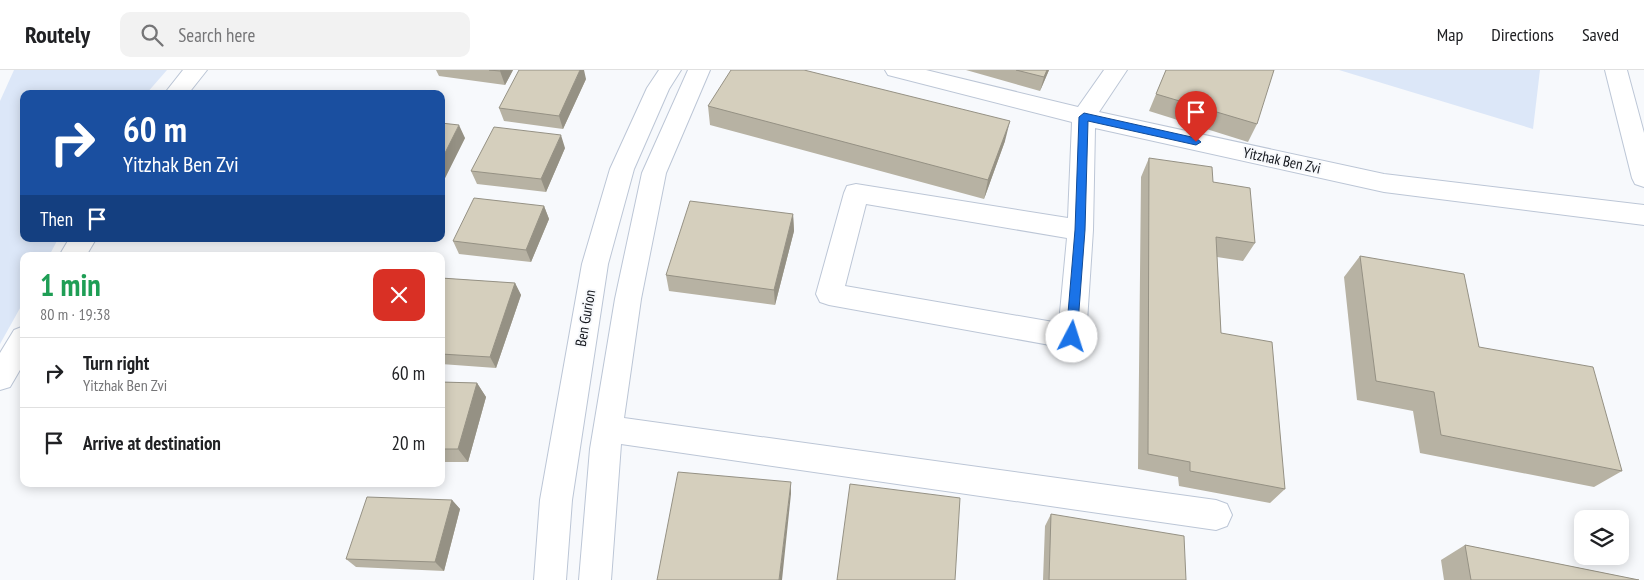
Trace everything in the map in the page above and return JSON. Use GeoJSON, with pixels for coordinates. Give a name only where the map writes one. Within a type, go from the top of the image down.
{"type":"FeatureCollection","features":[{"type":"Feature","properties":{"kind":"street"},"geometry":{"type":"LineString","coordinates":[[178,90],[196,70]]}},
{"type":"Feature","properties":{"kind":"street","name":"Ben Gurion"},"geometry":{"type":"LineString","coordinates":[[550,580],[556,500],[594,264],[622,169],[658,88],[670,70]]}},
{"type":"Feature","properties":{"kind":"street"},"geometry":{"type":"LineString","coordinates":[[595,580],[605,449],[628,299],[654,173],[699,70]]}},
{"type":"Feature","properties":{"kind":"street","name":"Yitzhak Ben Zvi"},"geometry":{"type":"LineString","coordinates":[[896,70],[1084,117],[1384,183],[1644,215]]}},
{"type":"Feature","properties":{"kind":"street"},"geometry":{"type":"LineString","coordinates":[[1080,230],[856,194],[828,294],[1072,337],[1080,230],[1084,117],[1116,70]]}},
{"type":"Feature","properties":{"kind":"street"},"geometry":{"type":"LineString","coordinates":[[1616,70],[1644,178]]}},
{"type":"Feature","properties":{"kind":"street"},"geometry":{"type":"LineString","coordinates":[[0,378],[20,345]]}},
{"type":"Feature","properties":{"kind":"street"},"geometry":{"type":"LineString","coordinates":[[608,429],[1216,515]]}},
{"type":"Feature","properties":{"kind":"shaded area"},"geometry":{"type":"Polygon","coordinates":[[[14,70],[167,70],[150,90],[20,90],[20,242],[56,242],[51,252],[20,252],[20,308],[0,344],[0,101],[14,70]]]}},
{"type":"Feature","properties":{"kind":"shaded area"},"geometry":{"type":"Polygon","coordinates":[[[1339,70],[1540,70],[1533,129],[1339,70]]]}},
{"type":"Feature","properties":{"kind":"building"},"geometry":{"type":"Polygon","coordinates":[[[519,70],[580,70],[559,116],[499,108],[519,70]]]}},
{"type":"Feature","properties":{"kind":"building"},"geometry":{"type":"Polygon","coordinates":[[[731,70],[804,70],[1010,121],[988,180],[708,106],[731,70]]]}},
{"type":"Feature","properties":{"kind":"building"},"geometry":{"type":"Polygon","coordinates":[[[1016,70],[1047,70],[1044,77],[1016,70]]]}},
{"type":"Feature","properties":{"kind":"building"},"geometry":{"type":"Polygon","coordinates":[[[1166,70],[1274,70],[1257,124],[1156,94],[1166,70]]]}},
{"type":"Feature","properties":{"kind":"building"},"geometry":{"type":"Polygon","coordinates":[[[445,123],[459,125],[445,153],[445,123]]]}},
{"type":"Feature","properties":{"kind":"building"},"geometry":{"type":"Polygon","coordinates":[[[494,127],[561,135],[541,179],[471,171],[494,127]]]}},
{"type":"Feature","properties":{"kind":"building"},"geometry":{"type":"Polygon","coordinates":[[[1149,158],[1212,167],[1213,182],[1250,188],[1255,243],[1216,237],[1221,333],[1272,342],[1285,489],[1190,471],[1190,462],[1148,454],[1149,158]]]}},
{"type":"Feature","properties":{"kind":"building"},"geometry":{"type":"Polygon","coordinates":[[[474,198],[544,206],[526,250],[453,241],[474,198]]]}},
{"type":"Feature","properties":{"kind":"building"},"geometry":{"type":"Polygon","coordinates":[[[690,201],[793,214],[774,290],[666,275],[690,201]]]}},
{"type":"Feature","properties":{"kind":"building"},"geometry":{"type":"Polygon","coordinates":[[[1360,256],[1464,274],[1479,347],[1593,367],[1622,471],[1441,435],[1434,392],[1376,381],[1360,256]]]}},
{"type":"Feature","properties":{"kind":"building"},"geometry":{"type":"Polygon","coordinates":[[[445,278],[515,283],[490,357],[445,354],[445,278]]]}},
{"type":"Feature","properties":{"kind":"building"},"geometry":{"type":"Polygon","coordinates":[[[445,382],[477,383],[458,449],[445,449],[445,382]]]}},
{"type":"Feature","properties":{"kind":"building"},"geometry":{"type":"Polygon","coordinates":[[[678,472],[791,482],[779,580],[657,580],[678,472]]]}},
{"type":"Feature","properties":{"kind":"building"},"geometry":{"type":"Polygon","coordinates":[[[850,484],[960,498],[955,580],[837,580],[850,484]]]}},
{"type":"Feature","properties":{"kind":"building"},"geometry":{"type":"Polygon","coordinates":[[[367,497],[452,500],[435,562],[346,559],[367,497]]]}},
{"type":"Feature","properties":{"kind":"building"},"geometry":{"type":"Polygon","coordinates":[[[1051,514],[1184,536],[1186,580],[1049,580],[1051,514]]]}},
{"type":"Feature","properties":{"kind":"building"},"geometry":{"type":"Polygon","coordinates":[[[1465,545],[1639,580],[1471,580],[1465,545]]]}},
{"type":"Feature","properties":{"kind":"route"},"geometry":{"type":"LineString","coordinates":[[1072,337],[1080,230],[1084,117],[1196,142]]}}]}
